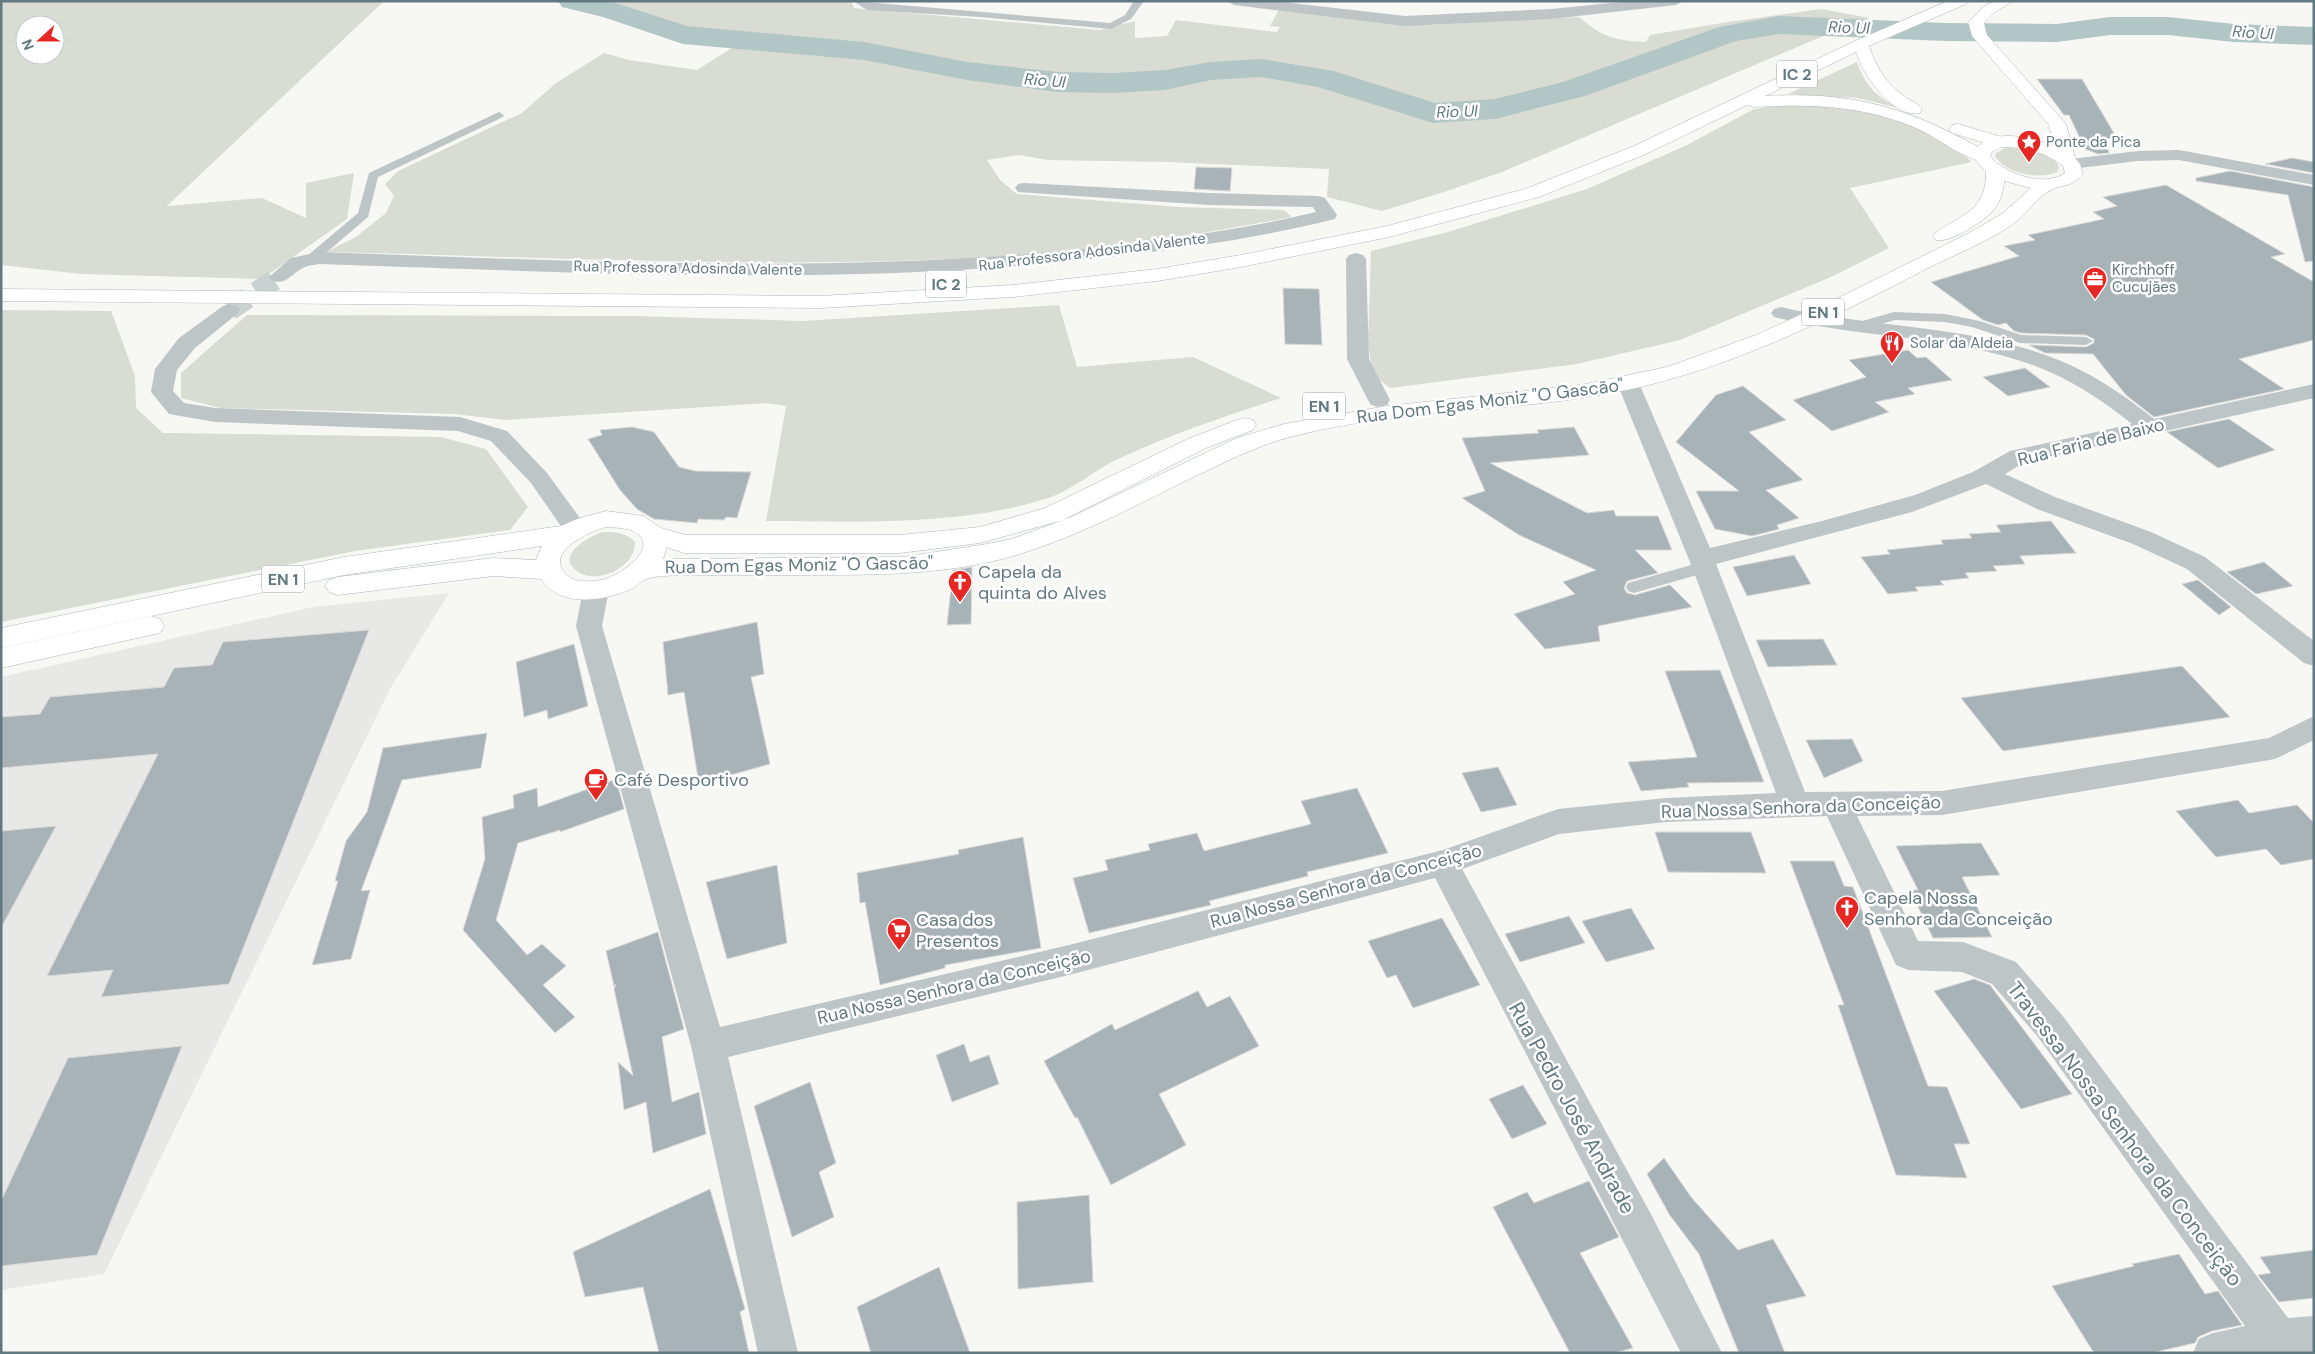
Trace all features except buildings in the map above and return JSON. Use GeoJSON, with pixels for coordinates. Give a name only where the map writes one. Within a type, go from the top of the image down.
{"type":"FeatureCollection","features":[{"type":"Feature","properties":{"kind":"main road","name":"IC 2"},"geometry":{"type":"LineString","coordinates":[[1920,15],[1940,1]]}},
{"type":"Feature","properties":{"kind":"main road","name":"IC 2"},"geometry":{"type":"LineString","coordinates":[[1,287],[822,290],[1064,277],[1171,264],[1287,244],[1378,225],[1473,197],[1620,142],[1920,15],[1961,1]]}},
{"type":"Feature","properties":{"kind":"main road"},"geometry":{"type":"LineString","coordinates":[[2006,1],[1990,9],[1976,22],[1980,36],[1988,48],[2057,124],[2069,161]]}},
{"type":"Feature","properties":{"kind":"main road","name":"IC 2"},"geometry":{"type":"LineString","coordinates":[[1,295],[820,302],[993,293],[1157,275],[1250,260],[1380,233],[1477,209],[1574,178],[1640,150],[1855,42]]}},
{"type":"Feature","properties":{"kind":"main road"},"geometry":{"type":"LineString","coordinates":[[1855,42],[1871,74],[1888,93],[1938,121],[1999,142],[2024,143],[2048,149],[2069,161]]}},
{"type":"Feature","properties":{"kind":"main road"},"geometry":{"type":"LineString","coordinates":[[1734,104],[1821,99],[1865,104],[1922,123],[1981,156],[1983,150],[1989,145],[1999,142]]}},
{"type":"Feature","properties":{"kind":"main road"},"geometry":{"type":"LineString","coordinates":[[2024,143],[2060,132]]}},
{"type":"Feature","properties":{"kind":"main road","name":"EN 1"},"geometry":{"type":"LineString","coordinates":[[1981,156],[1994,170],[2019,180],[2046,184],[2065,181],[2071,178],[2074,174],[2069,161]]}},
{"type":"Feature","properties":{"kind":"main road","name":"Rua Dom Egas Moniz \"O Gascão\""},"geometry":{"type":"LineString","coordinates":[[653,534],[684,544],[900,544],[980,535],[1054,514],[1198,443],[1262,419],[1308,408],[1574,376],[1620,368],[1720,339],[1781,313],[1956,229],[1985,209],[1995,190],[1994,170]]}},
{"type":"Feature","properties":{"kind":"main road","name":"Rua Dom Egas Moniz \"O Gascão\""},"geometry":{"type":"LineString","coordinates":[[642,570],[676,566],[903,566],[958,559],[1017,546],[1054,533],[1244,443],[1268,435],[1343,420],[1586,391],[1697,366],[1746,348],[1976,238],[2009,218],[2046,184]]}},
{"type":"Feature","properties":{"kind":"main road","name":"EN 1"},"geometry":{"type":"LineString","coordinates":[[1,638],[344,566],[572,531],[606,519],[635,521],[646,526],[653,534],[656,543],[654,554],[642,570],[621,583],[596,590],[579,590],[565,587],[554,580],[548,570],[493,567],[343,585],[1,658]]}},
{"type":"Feature","properties":{"kind":"main road"},"geometry":{"type":"LineString","coordinates":[[548,570],[548,559],[553,548],[572,531]]}},
{"type":"Feature","properties":{"kind":"street"},"geometry":{"type":"LineString","coordinates":[[1234,1],[1295,4],[1404,21],[1550,14],[1676,1]]}},
{"type":"Feature","properties":{"kind":"street"},"geometry":{"type":"LineString","coordinates":[[2069,161],[2108,162],[2159,154],[2179,155],[2314,180]]}},
{"type":"Feature","properties":{"kind":"street","name":"Rua Professora Adosinda Valente"},"geometry":{"type":"LineString","coordinates":[[279,277],[298,262],[329,258],[712,271],[952,267],[1070,258],[1183,243],[1288,226],[1328,215],[1318,202],[1024,188]]}},
{"type":"Feature","properties":{"kind":"street"},"geometry":{"type":"LineString","coordinates":[[1356,259],[1358,359],[1379,400]]}},
{"type":"Feature","properties":{"kind":"street"},"geometry":{"type":"LineString","coordinates":[[230,310],[187,343],[166,369],[162,392],[177,409],[215,415],[460,424],[499,436],[539,478],[572,531]]}},
{"type":"Feature","properties":{"kind":"street"},"geometry":{"type":"LineString","coordinates":[[1781,313],[1807,320],[1969,342],[2040,361],[2078,376],[2150,427]]}},
{"type":"Feature","properties":{"kind":"street"},"geometry":{"type":"LineString","coordinates":[[1628,383],[1703,563],[1795,804]]}},
{"type":"Feature","properties":{"kind":"street","name":"Rua Faria de Baixo"},"geometry":{"type":"LineString","coordinates":[[1703,563],[1937,497],[1999,469],[2018,456],[2314,391]]}},
{"type":"Feature","properties":{"kind":"street"},"geometry":{"type":"LineString","coordinates":[[1985,474],[2046,503],[2142,538],[2196,563],[2314,656]]}},
{"type":"Feature","properties":{"kind":"street"},"geometry":{"type":"LineString","coordinates":[[596,590],[589,626],[708,1046],[778,1353]]}},
{"type":"Feature","properties":{"kind":"street","name":"Rua Nossa Senhora da Conceição"},"geometry":{"type":"LineString","coordinates":[[708,1046],[1073,959],[1443,863],[1558,822],[1666,810],[1795,804],[1942,804],[2275,748],[2312,730]]}},
{"type":"Feature","properties":{"kind":"street","name":"Travessa Nossa Senhora da Conceição"},"geometry":{"type":"LineString","coordinates":[[1836,804],[1908,955],[1962,957],[2004,973],[2050,1026],[2296,1338]]}},
{"type":"Feature","properties":{"kind":"street","name":"Rua Pedro José Andrade"},"geometry":{"type":"LineString","coordinates":[[1443,863],[1485,948],[1667,1282],[1702,1353]]}},
{"type":"Feature","properties":{"kind":"street"},"geometry":{"type":"LineString","coordinates":[[2213,1353],[2296,1338]]}},
{"type":"Feature","properties":{"kind":"lane"},"geometry":{"type":"LineString","coordinates":[[858,1],[867,6],[1111,26],[1126,20],[1135,11],[1139,1]]}},
{"type":"Feature","properties":{"kind":"lane"},"geometry":{"type":"LineString","coordinates":[[310,260],[364,214],[373,175],[499,115]]}},
{"type":"Feature","properties":{"kind":"lane"},"geometry":{"type":"LineString","coordinates":[[1857,327],[1894,316],[1945,318],[1975,324],[2020,339],[2086,341]]}},
{"type":"Feature","properties":{"kind":"lane"},"geometry":{"type":"LineString","coordinates":[[1634,587],[1703,563]]}},
{"type":"Feature","properties":{"kind":"shaded area"},"geometry":{"type":"Polygon","coordinates":[[[1,1],[384,1],[167,206],[262,198],[306,218],[306,183],[354,173],[347,219],[262,279],[82,274],[1,265],[1,1]]]}},
{"type":"Feature","properties":{"kind":"shaded area"},"geometry":{"type":"Polygon","coordinates":[[[586,1],[851,1],[854,8],[1100,30],[1135,21],[1135,38],[1167,36],[1176,20],[1277,32],[1280,27],[1270,26],[1279,10],[1383,23],[1428,25],[1579,17],[1602,34],[1610,37],[1646,42],[1650,35],[1822,9],[1869,18],[1848,26],[1778,24],[1732,31],[1697,41],[1549,93],[1476,108],[1438,109],[1419,106],[1377,90],[1331,78],[1262,66],[1199,70],[1159,78],[1067,81],[1012,75],[840,44],[732,38],[687,33],[626,10],[586,1]]]}},
{"type":"Feature","properties":{"kind":"shaded area"},"geometry":{"type":"Polygon","coordinates":[[[1785,28],[1835,31],[1502,172],[1382,211],[1327,197],[1329,169],[1168,162],[1047,160],[1020,155],[987,160],[1001,181],[1017,194],[1179,207],[1284,210],[1292,217],[1191,235],[1124,244],[1022,255],[935,260],[848,262],[674,261],[326,252],[356,237],[386,213],[394,196],[385,184],[398,171],[522,113],[556,83],[604,53],[629,60],[697,70],[738,44],[789,47],[861,55],[935,69],[1049,86],[1119,87],[1164,84],[1213,74],[1271,73],[1327,85],[1429,117],[1499,113],[1554,99],[1747,33],[1785,28]]]}},
{"type":"Feature","properties":{"kind":"shaded area"},"geometry":{"type":"Polygon","coordinates":[[[1857,62],[1864,78],[1873,90],[1884,100],[1899,108],[1857,98],[1788,94],[1857,62]]]}},
{"type":"Feature","properties":{"kind":"shaded area"},"geometry":{"type":"Polygon","coordinates":[[[1839,104],[1909,124],[1940,139],[1972,162],[1850,188],[1889,248],[1831,277],[1680,340],[1577,364],[1390,388],[1373,375],[1368,344],[1371,251],[1448,232],[1587,189],[1687,145],[1752,110],[1774,105],[1839,104]]]}},
{"type":"Feature","properties":{"kind":"shaded area"},"geometry":{"type":"Polygon","coordinates":[[[2014,147],[2047,154],[2056,162],[2059,168],[2057,172],[2033,175],[2016,172],[2008,168],[1996,158],[1995,154],[2005,148],[2014,147]]]}},
{"type":"Feature","properties":{"kind":"shaded area"},"geometry":{"type":"Polygon","coordinates":[[[1059,305],[1077,367],[1193,357],[1281,398],[1158,441],[1109,464],[1066,490],[1048,498],[1014,507],[944,518],[872,521],[766,521],[786,406],[766,403],[506,420],[454,414],[220,408],[181,398],[181,373],[247,315],[632,316],[803,321],[1059,305]]]}},
{"type":"Feature","properties":{"kind":"shaded area"},"geometry":{"type":"Polygon","coordinates":[[[1,310],[111,311],[135,376],[136,408],[163,433],[441,437],[486,449],[528,507],[510,530],[355,551],[1,622],[1,310]]]}},
{"type":"Feature","properties":{"kind":"shaded area"},"geometry":{"type":"Polygon","coordinates":[[[602,532],[620,533],[628,536],[635,542],[634,551],[629,559],[614,572],[604,575],[585,575],[577,571],[571,565],[572,553],[583,542],[602,532]]]}},
{"type":"Feature","properties":{"kind":"shaded area"},"geometry":{"type":"Polygon","coordinates":[[[449,593],[390,689],[104,1274],[1,1290],[1,677],[313,607],[449,593]]]}},
{"type":"Feature","properties":{"kind":"waterway","name":"Rio Ul"},"geometry":{"type":"LineString","coordinates":[[572,1],[613,11],[683,35],[864,51],[967,71],[1058,82],[1113,83],[1165,80],[1211,71],[1261,68],[1323,78],[1433,113],[1495,109],[1574,89],[1730,33],[1779,25],[1945,32],[2057,33],[2110,26],[2168,26],[2234,33],[2314,36]]}},
{"type":"Feature","properties":{"kind":"tunnel"},"geometry":{"type":"LineString","coordinates":[[230,310],[279,277]]}},
{"type":"Feature","properties":{"kind":"place","name":"Ponte da Pica"},"geometry":{"type":"Point","coordinates":[2029,163]}},
{"type":"Feature","properties":{"kind":"place","name":"Kirchhoff Cucujães"},"geometry":{"type":"Point","coordinates":[2095,300]}},
{"type":"Feature","properties":{"kind":"place","name":"Solar da Aldeia"},"geometry":{"type":"Point","coordinates":[1892,364]}},
{"type":"Feature","properties":{"kind":"place","name":"Capela da quinta do Alves"},"geometry":{"type":"Point","coordinates":[960,603]}},
{"type":"Feature","properties":{"kind":"place","name":"Café Desportivo"},"geometry":{"type":"Point","coordinates":[596,801]}},
{"type":"Feature","properties":{"kind":"place","name":"Capela Nossa Senhora da Conceição"},"geometry":{"type":"Point","coordinates":[1847,929]}},
{"type":"Feature","properties":{"kind":"place","name":"Casa dos Presentos"},"geometry":{"type":"Point","coordinates":[899,951]}}]}
